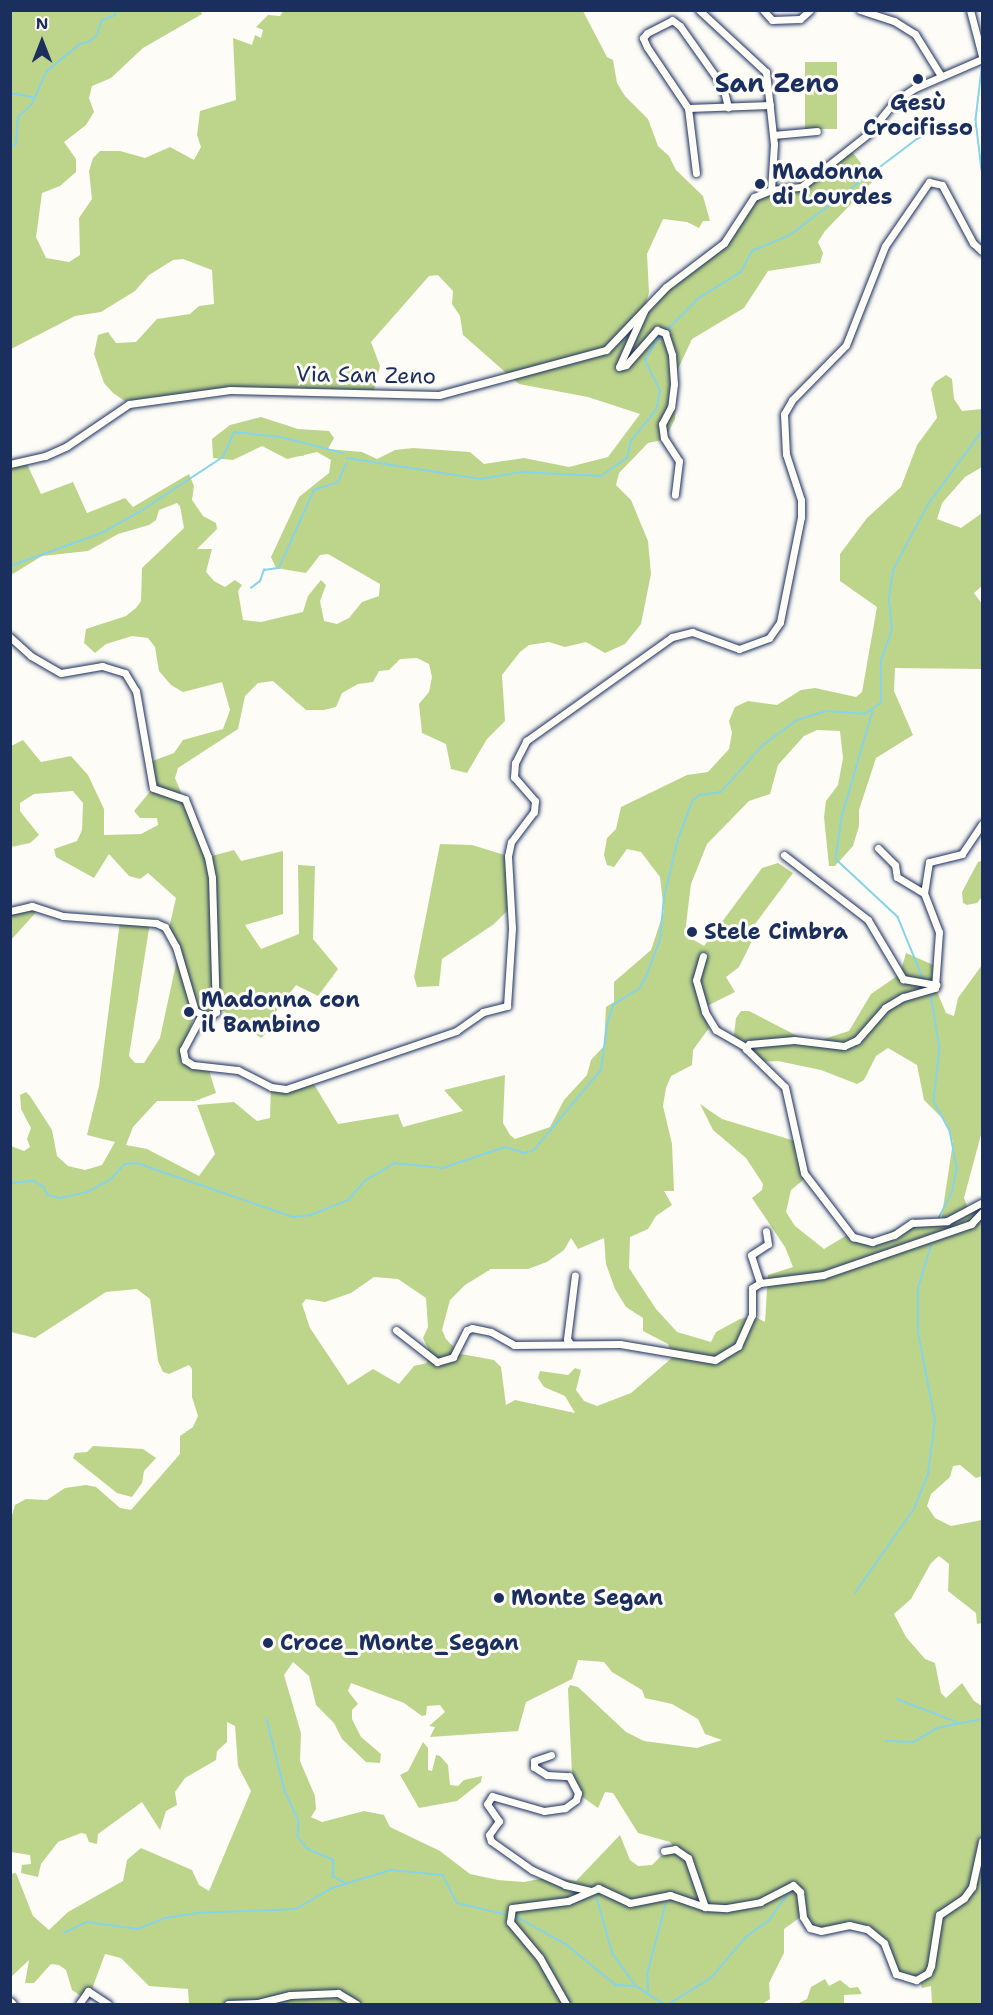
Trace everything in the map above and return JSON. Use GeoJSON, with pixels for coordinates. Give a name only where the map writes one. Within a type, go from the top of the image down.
{"type":"FeatureCollection","features":[{"type":"Feature","properties":{"kind":"street"},"geometry":{"type":"LineString","coordinates":[[699,10],[764,67],[773,135],[771,190]]}},
{"type":"Feature","properties":{"kind":"street"},"geometry":{"type":"LineString","coordinates":[[763,10],[772,20],[800,19],[810,10]]}},
{"type":"Feature","properties":{"kind":"street"},"geometry":{"type":"LineString","coordinates":[[860,10],[894,21],[915,34],[941,76]]}},
{"type":"Feature","properties":{"kind":"street"},"geometry":{"type":"LineString","coordinates":[[970,10],[982,57]]}},
{"type":"Feature","properties":{"kind":"street"},"geometry":{"type":"LineString","coordinates":[[696,172],[688,108],[643,38],[652,29],[672,20],[717,77],[728,106]]}},
{"type":"Feature","properties":{"kind":"street","name":"Via San Zeno"},"geometry":{"type":"LineString","coordinates":[[10,464],[45,456],[67,446],[129,404],[230,390],[412,396],[460,392],[606,350],[644,308],[711,256],[728,238],[749,202],[771,190],[801,187],[868,134],[894,102],[982,57]]}},
{"type":"Feature","properties":{"kind":"street"},"geometry":{"type":"LineString","coordinates":[[688,108],[770,105]]}},
{"type":"Feature","properties":{"kind":"street"},"geometry":{"type":"LineString","coordinates":[[773,135],[818,131]]}},
{"type":"Feature","properties":{"kind":"street"},"geometry":{"type":"LineString","coordinates":[[10,636],[31,656],[61,673],[102,666],[125,673],[136,691],[153,788],[185,799],[212,878],[218,1004],[216,1011],[201,1016],[183,1050],[185,1060],[193,1065],[238,1070],[271,1087],[286,1089],[456,1031],[483,1012],[507,1006],[512,928],[508,856],[511,842],[534,812],[535,801],[514,777],[515,763],[526,741],[672,637],[692,632],[740,649],[769,638],[780,622],[801,517],[801,500],[786,454],[784,414],[792,400],[846,345],[885,246],[929,182],[942,185],[974,243],[982,250]]}},
{"type":"Feature","properties":{"kind":"street"},"geometry":{"type":"LineString","coordinates":[[644,308],[619,367],[626,365],[657,330],[664,331],[672,355],[674,384],[671,407],[662,424],[664,438],[679,461],[675,495]]}},
{"type":"Feature","properties":{"kind":"street"},"geometry":{"type":"LineString","coordinates":[[936,985],[939,932],[924,893],[930,862],[962,854],[982,824]]}},
{"type":"Feature","properties":{"kind":"street"},"geometry":{"type":"LineString","coordinates":[[878,848],[895,865],[897,877],[924,893]]}},
{"type":"Feature","properties":{"kind":"street"},"geometry":{"type":"LineString","coordinates":[[784,855],[868,920],[903,979],[936,985]]}},
{"type":"Feature","properties":{"kind":"street"},"geometry":{"type":"LineString","coordinates":[[10,911],[32,906],[63,916],[156,923],[165,927],[176,947],[195,1011],[201,1016]]}},
{"type":"Feature","properties":{"kind":"street"},"geometry":{"type":"LineString","coordinates":[[704,956],[696,980],[705,1012],[716,1030],[746,1047],[794,1040],[844,1046],[857,1040],[885,1008],[936,985]]}},
{"type":"Feature","properties":{"kind":"street"},"geometry":{"type":"LineString","coordinates":[[746,1047],[747,1052],[785,1087],[804,1173],[853,1237],[872,1242],[894,1235],[912,1223],[947,1221],[982,1202]]}},
{"type":"Feature","properties":{"kind":"street"},"geometry":{"type":"LineString","coordinates":[[396,1330],[437,1362],[453,1357],[464,1335],[472,1329],[491,1332],[514,1345],[570,1343],[650,1347],[708,1361],[724,1357],[738,1346],[752,1315],[752,1288],[760,1282],[823,1275],[971,1224],[982,1212]]}},
{"type":"Feature","properties":{"kind":"street"},"geometry":{"type":"LineString","coordinates":[[760,1282],[751,1255],[768,1244],[766,1231]]}},
{"type":"Feature","properties":{"kind":"street"},"geometry":{"type":"LineString","coordinates":[[570,1343],[567,1339],[575,1275]]}},
{"type":"Feature","properties":{"kind":"street"},"geometry":{"type":"LineString","coordinates":[[551,1755],[534,1761],[534,1767],[547,1775],[569,1776],[578,1793],[576,1800],[565,1808],[544,1811],[492,1796],[487,1804],[499,1821],[489,1835],[490,1841],[532,1870],[566,1885],[590,1890]]}},
{"type":"Feature","properties":{"kind":"street"},"geometry":{"type":"LineString","coordinates":[[566,2004],[540,1958],[510,1922],[509,1912],[519,1904],[567,1901],[598,1888],[630,1903],[670,1895],[705,1906],[727,1908],[760,1902],[793,1885],[800,1892],[803,1917],[810,1928],[821,1931],[849,1925],[867,1929],[884,1943],[896,1974],[916,1980],[928,1973],[931,1966],[939,1915],[964,1898],[972,1887],[982,1841]]}},
{"type":"Feature","properties":{"kind":"street"},"geometry":{"type":"LineString","coordinates":[[664,1851],[675,1849],[688,1858],[705,1906]]}},
{"type":"Feature","properties":{"kind":"street"},"geometry":{"type":"LineString","coordinates":[[79,2004],[88,1991],[108,2004]]}},
{"type":"Feature","properties":{"kind":"street"},"geometry":{"type":"LineString","coordinates":[[228,2004],[316,1993],[339,1993],[356,2004]]}},
{"type":"Feature","properties":{"kind":"green space"},"geometry":{"type":"Polygon","coordinates":[[[200,10],[202,14],[143,48],[111,78],[92,86],[89,98],[94,112],[86,125],[64,142],[76,159],[76,172],[60,186],[42,193],[36,237],[46,258],[69,262],[80,255],[79,218],[92,199],[89,171],[93,158],[100,151],[120,151],[145,158],[170,147],[194,160],[201,147],[197,135],[200,111],[236,100],[233,38],[252,45],[255,35],[261,38],[263,30],[256,27],[268,15],[280,16],[284,10],[583,11],[607,57],[613,60],[617,83],[625,96],[648,119],[658,146],[669,156],[676,170],[703,196],[710,221],[703,221],[699,228],[687,222],[663,219],[647,254],[649,292],[645,307],[711,256],[759,194],[795,189],[850,149],[863,166],[875,170],[874,180],[825,231],[818,242],[823,253],[820,263],[768,271],[744,308],[692,339],[678,369],[675,419],[669,431],[662,440],[648,443],[619,473],[616,485],[631,500],[648,541],[651,574],[641,624],[625,644],[605,653],[586,642],[565,647],[549,642],[529,645],[520,652],[502,675],[505,721],[487,739],[467,773],[451,769],[446,744],[422,733],[419,704],[429,692],[432,677],[429,664],[417,658],[400,659],[389,670],[379,671],[373,682],[358,684],[342,693],[336,707],[324,710],[306,710],[273,681],[258,683],[245,696],[238,729],[178,768],[175,778],[208,857],[234,850],[241,861],[283,851],[283,914],[245,925],[261,949],[299,934],[298,865],[315,866],[313,939],[338,969],[318,996],[296,985],[265,1026],[269,1030],[261,1038],[219,1008],[204,1014],[197,1008],[183,1050],[185,1060],[208,1067],[216,1093],[195,1101],[157,1101],[133,1127],[126,1145],[147,1149],[199,1176],[215,1154],[197,1105],[234,1102],[257,1121],[270,1118],[271,1087],[281,1089],[312,1081],[338,1124],[398,1114],[403,1127],[463,1111],[444,1090],[505,1075],[503,1123],[510,1135],[515,1139],[550,1127],[564,1100],[587,1075],[591,1060],[604,1046],[606,1007],[614,1002],[614,982],[651,950],[664,911],[660,877],[641,852],[627,849],[614,867],[607,865],[604,855],[607,838],[616,829],[621,807],[687,775],[708,772],[729,749],[732,733],[729,721],[735,707],[748,701],[777,705],[801,690],[815,688],[856,697],[862,692],[877,607],[840,581],[840,554],[867,518],[901,487],[917,445],[937,418],[931,389],[935,382],[946,375],[952,379],[954,399],[962,411],[982,409],[982,467],[965,477],[942,503],[937,519],[961,528],[982,513],[982,586],[974,593],[982,604],[982,669],[895,668],[894,691],[913,735],[876,758],[859,810],[859,826],[853,846],[835,866],[829,866],[824,817],[826,801],[838,785],[843,758],[840,731],[817,730],[804,736],[778,765],[770,794],[749,801],[707,844],[691,884],[686,925],[687,936],[704,946],[762,868],[778,863],[793,873],[752,928],[757,931],[739,967],[726,977],[735,992],[701,1009],[709,1028],[693,1050],[692,1065],[671,1076],[666,1088],[663,1106],[672,1144],[674,1191],[664,1191],[672,1205],[656,1216],[648,1229],[630,1237],[629,1268],[656,1309],[677,1332],[711,1342],[716,1332],[740,1319],[754,1316],[765,1322],[768,1275],[793,1267],[785,1247],[752,1198],[762,1190],[763,1184],[746,1158],[713,1130],[700,1104],[722,1119],[795,1141],[796,1156],[807,1177],[791,1190],[786,1212],[795,1226],[824,1249],[852,1232],[862,1240],[879,1237],[904,1225],[941,1221],[953,1142],[946,1122],[924,1100],[917,1065],[888,1048],[876,1056],[864,1080],[857,1084],[821,1070],[778,1061],[759,1062],[734,1035],[736,1018],[741,1011],[749,1011],[811,1043],[849,1031],[871,994],[900,974],[906,953],[938,967],[936,989],[946,1013],[954,1016],[958,998],[982,965],[982,1131],[964,1198],[969,1211],[982,1202],[982,1476],[976,1478],[960,1465],[953,1466],[950,1477],[931,1494],[927,1506],[935,1518],[951,1526],[982,1520],[982,1623],[977,1624],[976,1613],[948,1591],[949,1564],[939,1556],[931,1563],[911,1599],[894,1614],[906,1637],[925,1659],[935,1663],[941,1693],[946,1698],[962,1683],[974,1701],[982,1706],[982,2004],[932,2004],[931,1986],[922,1988],[920,1979],[897,1975],[886,1945],[874,1934],[850,1926],[816,1932],[802,1916],[784,1929],[784,1953],[769,1983],[770,1999],[762,2004],[189,2004],[188,1989],[149,1986],[121,1958],[105,1954],[92,1989],[85,1990],[81,1996],[72,1990],[66,1970],[59,1965],[51,1964],[34,1983],[25,1983],[29,1960],[11,1977],[11,1874],[16,1873],[33,1916],[49,1930],[68,1912],[123,1881],[127,1860],[141,1848],[192,1870],[199,1885],[209,1891],[251,1791],[238,1766],[235,1726],[227,1722],[227,1742],[217,1751],[216,1760],[185,1778],[175,1792],[177,1805],[166,1811],[160,1830],[142,1802],[98,1834],[97,1844],[89,1842],[86,1834],[81,1833],[58,1842],[41,1864],[38,1877],[21,1873],[22,1865],[31,1864],[30,1855],[11,1852],[10,1522],[15,1505],[26,1499],[47,1500],[65,1488],[86,1485],[96,1487],[120,1508],[131,1510],[180,1454],[180,1436],[193,1427],[198,1416],[192,1397],[192,1369],[189,1365],[169,1374],[163,1372],[158,1361],[150,1299],[137,1289],[106,1292],[35,1338],[11,1332],[11,1146],[24,1151],[30,1147],[27,1139],[31,1128],[21,1109],[20,1095],[26,1092],[30,1096],[52,1130],[57,1156],[68,1166],[85,1170],[102,1165],[115,1142],[87,1135],[99,1086],[120,921],[150,922],[129,1056],[135,1063],[144,1063],[160,1038],[179,950],[169,928],[176,898],[148,873],[140,879],[129,876],[109,854],[94,878],[56,857],[54,849],[77,841],[82,830],[83,803],[73,791],[34,794],[20,803],[20,811],[39,835],[30,843],[11,847],[11,746],[23,740],[41,762],[71,756],[88,775],[104,809],[104,835],[141,834],[158,825],[157,818],[140,818],[134,811],[153,788],[147,763],[174,753],[183,740],[223,729],[230,710],[222,682],[183,692],[171,685],[159,671],[155,647],[148,638],[132,636],[106,644],[95,653],[84,643],[86,629],[126,616],[141,601],[142,568],[184,528],[180,506],[177,503],[159,510],[156,520],[149,525],[118,534],[88,551],[42,556],[11,575],[11,464],[25,460],[41,494],[73,482],[87,513],[125,498],[133,507],[189,474],[194,486],[192,500],[203,516],[216,523],[217,529],[197,549],[212,549],[206,572],[214,581],[225,587],[235,580],[242,585],[238,591],[243,620],[261,622],[303,612],[308,596],[321,580],[326,585],[320,601],[324,621],[337,624],[349,618],[362,602],[379,596],[380,584],[328,554],[320,555],[306,573],[276,568],[271,557],[299,497],[329,473],[331,460],[317,452],[287,459],[262,446],[233,460],[213,458],[212,439],[230,425],[261,417],[298,429],[329,431],[334,438],[328,449],[362,452],[377,459],[395,450],[413,448],[470,452],[484,464],[524,458],[569,467],[608,457],[640,414],[588,397],[519,384],[463,335],[460,316],[452,304],[453,291],[438,275],[429,276],[371,342],[380,366],[373,394],[230,390],[129,404],[113,393],[104,383],[94,354],[98,335],[108,332],[116,343],[136,342],[157,319],[190,314],[199,306],[214,304],[212,270],[183,259],[173,260],[149,275],[135,291],[101,312],[75,316],[11,349],[11,11],[200,10]],[[571,1238],[564,1250],[547,1262],[528,1269],[491,1269],[465,1285],[450,1300],[442,1330],[446,1339],[461,1354],[494,1360],[501,1367],[506,1405],[515,1400],[575,1413],[565,1396],[544,1387],[538,1378],[540,1371],[568,1375],[575,1368],[581,1370],[576,1390],[584,1401],[597,1406],[631,1393],[673,1357],[668,1344],[643,1331],[643,1318],[626,1307],[615,1289],[606,1264],[604,1238],[578,1249],[571,1238]],[[374,1277],[351,1293],[325,1302],[306,1299],[302,1304],[310,1328],[348,1385],[373,1369],[399,1384],[414,1366],[427,1363],[428,1349],[423,1338],[428,1327],[426,1298],[398,1279],[374,1277]],[[578,1660],[572,1679],[526,1702],[518,1731],[430,1737],[435,1727],[429,1726],[445,1712],[440,1705],[427,1706],[426,1715],[422,1716],[404,1703],[351,1683],[348,1691],[358,1704],[352,1710],[352,1719],[361,1737],[381,1754],[380,1763],[366,1762],[342,1739],[334,1723],[316,1705],[309,1676],[293,1662],[284,1675],[301,1733],[300,1761],[315,1796],[316,1809],[311,1817],[322,1822],[364,1811],[384,1815],[390,1827],[440,1851],[470,1874],[498,1880],[524,1882],[550,1877],[576,1881],[620,1835],[630,1860],[638,1866],[652,1865],[661,1856],[678,1852],[670,1842],[638,1833],[613,1793],[605,1792],[598,1808],[581,1796],[572,1774],[568,1689],[570,1685],[578,1687],[626,1732],[644,1741],[697,1748],[722,1740],[705,1734],[698,1719],[672,1704],[645,1698],[642,1690],[612,1672],[604,1662],[578,1660]]]}},
{"type":"Feature","properties":{"kind":"green space"},"geometry":{"type":"Polygon","coordinates":[[[805,62],[837,62],[837,129],[805,129],[805,62]]]}},
{"type":"Feature","properties":{"kind":"green space"},"geometry":{"type":"Polygon","coordinates":[[[440,844],[472,845],[508,856],[512,906],[494,924],[442,959],[439,986],[417,987],[414,977],[440,844]]]}},
{"type":"Feature","properties":{"kind":"green space"},"geometry":{"type":"Polygon","coordinates":[[[982,861],[982,897],[977,903],[967,905],[963,903],[962,892],[978,862],[982,861]]]}},
{"type":"Feature","properties":{"kind":"green space"},"geometry":{"type":"Polygon","coordinates":[[[18,907],[39,909],[11,940],[11,912],[18,907]]]}},
{"type":"Feature","properties":{"kind":"green space"},"geometry":{"type":"Polygon","coordinates":[[[93,1446],[143,1449],[156,1458],[144,1471],[142,1483],[132,1497],[117,1493],[73,1458],[75,1453],[87,1452],[93,1446]]]}},
{"type":"Feature","properties":{"kind":"green space"},"geometry":{"type":"Polygon","coordinates":[[[423,1742],[428,1748],[428,1770],[432,1771],[436,1755],[448,1765],[450,1785],[458,1786],[464,1780],[482,1776],[481,1782],[457,1801],[419,1808],[400,1775],[408,1771],[423,1742]]]}},
{"type":"Feature","properties":{"kind":"green space"},"geometry":{"type":"Polygon","coordinates":[[[825,1979],[829,1986],[840,1980],[850,1988],[858,1987],[862,1994],[844,1995],[844,2004],[797,2004],[807,1999],[811,1987],[825,1979]]]}},
{"type":"Feature","properties":{"kind":"waterway"},"geometry":{"type":"LineString","coordinates":[[10,148],[16,144],[18,117],[32,104],[47,71],[80,44],[89,42],[98,34],[101,21],[115,15],[116,10]]}},
{"type":"Feature","properties":{"kind":"waterway"},"geometry":{"type":"LineString","coordinates":[[982,69],[976,120],[982,170]]}},
{"type":"Feature","properties":{"kind":"waterway"},"geometry":{"type":"LineString","coordinates":[[10,93],[33,97]]}},
{"type":"Feature","properties":{"kind":"waterway"},"geometry":{"type":"LineString","coordinates":[[667,330],[699,298],[741,272],[752,251],[790,235],[917,139],[940,126],[967,129],[976,126]]}},
{"type":"Feature","properties":{"kind":"waterway"},"geometry":{"type":"LineString","coordinates":[[347,458],[481,479],[521,472],[601,476],[627,458],[631,441],[656,410],[660,391],[645,360],[661,334]]}},
{"type":"Feature","properties":{"kind":"waterway"},"geometry":{"type":"LineString","coordinates":[[10,1183],[34,1181],[44,1187],[48,1195],[60,1198],[88,1192],[110,1180],[125,1164],[137,1163],[293,1217],[311,1215],[348,1200],[365,1181],[395,1163],[443,1168],[505,1147],[525,1153],[534,1150],[601,1070],[607,1025],[613,1005],[639,989],[645,979],[660,940],[664,898],[678,839],[693,800],[700,795],[721,792],[763,745],[797,720],[826,711],[865,714],[881,703],[881,661],[892,629],[889,599],[893,570],[929,503],[982,431]]}},
{"type":"Feature","properties":{"kind":"waterway"},"geometry":{"type":"LineString","coordinates":[[10,566],[102,533],[141,511],[223,457],[234,432],[281,437],[343,453]]}},
{"type":"Feature","properties":{"kind":"waterway"},"geometry":{"type":"LineString","coordinates":[[251,588],[260,581],[264,570],[279,568],[314,490],[338,482],[346,464]]}},
{"type":"Feature","properties":{"kind":"waterway"},"geometry":{"type":"LineString","coordinates":[[873,711],[842,818],[836,859],[898,917],[924,980]]}},
{"type":"Feature","properties":{"kind":"waterway"},"geometry":{"type":"LineString","coordinates":[[931,994],[940,1049],[934,1101],[950,1131],[957,1168],[953,1191],[939,1218]]}},
{"type":"Feature","properties":{"kind":"waterway"},"geometry":{"type":"LineString","coordinates":[[855,1593],[914,1509],[928,1474],[935,1421],[918,1333],[918,1288],[931,1246]]}},
{"type":"Feature","properties":{"kind":"waterway"},"geometry":{"type":"LineString","coordinates":[[897,1699],[957,1722]]}},
{"type":"Feature","properties":{"kind":"waterway"},"geometry":{"type":"LineString","coordinates":[[267,1719],[285,1791],[299,1821],[298,1837],[308,1849],[334,1860],[333,1876],[347,1884]]}},
{"type":"Feature","properties":{"kind":"waterway"},"geometry":{"type":"LineString","coordinates":[[886,1741],[914,1742],[937,1728],[982,1719]]}},
{"type":"Feature","properties":{"kind":"waterway"},"geometry":{"type":"LineString","coordinates":[[64,1933],[87,1922],[138,1929],[165,1918],[197,1913],[296,1909],[332,1888],[391,1870],[443,1875],[457,1903],[504,1914]]}},
{"type":"Feature","properties":{"kind":"waterway"},"geometry":{"type":"LineString","coordinates":[[669,2004],[711,1978],[746,1937],[769,1920],[791,1890]]}},
{"type":"Feature","properties":{"kind":"waterway"},"geometry":{"type":"LineString","coordinates":[[597,1898],[613,1954],[636,1986]]}},
{"type":"Feature","properties":{"kind":"waterway"},"geometry":{"type":"LineString","coordinates":[[648,1992],[647,1974],[666,1903]]}},
{"type":"Feature","properties":{"kind":"waterway"},"geometry":{"type":"LineString","coordinates":[[513,1915],[566,1944],[616,1985],[636,1986],[664,2004]]}},
{"type":"Feature","properties":{"kind":"place","name":"Gesù Crocifisso"},"geometry":{"type":"Point","coordinates":[918,79]}},
{"type":"Feature","properties":{"kind":"place","name":"Madonna di Lourdes"},"geometry":{"type":"Point","coordinates":[760,184]}},
{"type":"Feature","properties":{"kind":"place","name":"Stele Cimbra"},"geometry":{"type":"Point","coordinates":[692,932]}},
{"type":"Feature","properties":{"kind":"place","name":"Madonna con il Bambino"},"geometry":{"type":"Point","coordinates":[189,1012]}},
{"type":"Feature","properties":{"kind":"place","name":"Monte Segan"},"geometry":{"type":"Point","coordinates":[499,1598]}},
{"type":"Feature","properties":{"kind":"place","name":"Croce_Monte_Segan"},"geometry":{"type":"Point","coordinates":[268,1643]}},
{"type":"Feature","properties":{"kind":"district","name":"San Zeno"},"geometry":{"type":"Point","coordinates":[777,83]}}]}
